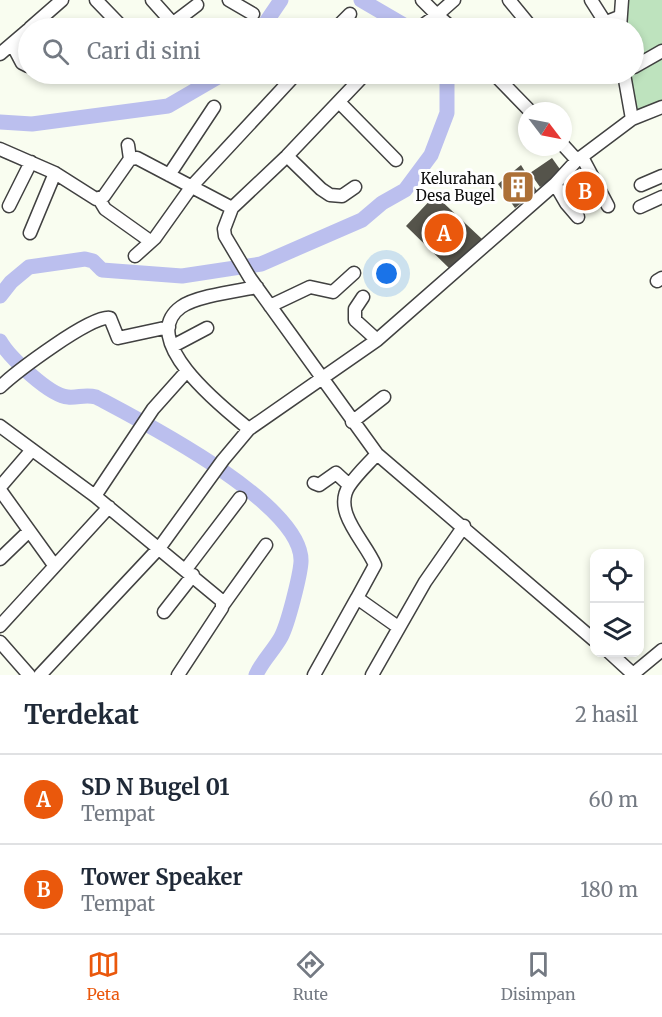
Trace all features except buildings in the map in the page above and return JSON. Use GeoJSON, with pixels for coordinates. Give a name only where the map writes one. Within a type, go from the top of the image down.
{"type":"FeatureCollection","features":[{"type":"Feature","properties":{"kind":"street"},"geometry":{"type":"LineString","coordinates":[[42,18],[62,0]]}},
{"type":"Feature","properties":{"kind":"street"},"geometry":{"type":"LineString","coordinates":[[96,0],[113,18]]}},
{"type":"Feature","properties":{"kind":"street"},"geometry":{"type":"LineString","coordinates":[[152,0],[167,18]]}},
{"type":"Feature","properties":{"kind":"street"},"geometry":{"type":"LineString","coordinates":[[229,0],[254,14]]}},
{"type":"Feature","properties":{"kind":"street"},"geometry":{"type":"LineString","coordinates":[[422,0],[440,18]]}},
{"type":"Feature","properties":{"kind":"street"},"geometry":{"type":"LineString","coordinates":[[433,18],[454,0]]}},
{"type":"Feature","properties":{"kind":"street"},"geometry":{"type":"LineString","coordinates":[[509,0],[524,18]]}},
{"type":"Feature","properties":{"kind":"street"},"geometry":{"type":"LineString","coordinates":[[591,0],[602,18]]}},
{"type":"Feature","properties":{"kind":"street"},"geometry":{"type":"LineString","coordinates":[[620,18],[622,0]]}},
{"type":"Feature","properties":{"kind":"street"},"geometry":{"type":"LineString","coordinates":[[184,18],[197,5]]}},
{"type":"Feature","properties":{"kind":"street"},"geometry":{"type":"LineString","coordinates":[[346,18],[350,14]]}},
{"type":"Feature","properties":{"kind":"street"},"geometry":{"type":"LineString","coordinates":[[0,53],[18,39]]}},
{"type":"Feature","properties":{"kind":"street"},"geometry":{"type":"LineString","coordinates":[[12,44],[18,55]]}},
{"type":"Feature","properties":{"kind":"street"},"geometry":{"type":"LineString","coordinates":[[644,61],[662,51]]}},
{"type":"Feature","properties":{"kind":"street"},"geometry":{"type":"LineString","coordinates":[[135,256],[155,238],[192,186],[287,84]]}},
{"type":"Feature","properties":{"kind":"street"},"geometry":{"type":"LineString","coordinates":[[356,84],[287,156],[232,208],[224,233],[270,306],[377,454],[464,526],[590,636]]}},
{"type":"Feature","properties":{"kind":"street"},"geometry":{"type":"LineString","coordinates":[[508,84],[522,102]]}},
{"type":"Feature","properties":{"kind":"street"},"geometry":{"type":"LineString","coordinates":[[626,84],[632,119]]}},
{"type":"Feature","properties":{"kind":"street"},"geometry":{"type":"LineString","coordinates":[[339,102],[396,160]]}},
{"type":"Feature","properties":{"kind":"street"},"geometry":{"type":"LineString","coordinates":[[169,175],[214,107]]}},
{"type":"Feature","properties":{"kind":"street"},"geometry":{"type":"LineString","coordinates":[[40,675],[160,547],[217,468],[249,429],[377,340],[555,184],[580,158],[632,119],[662,107]]}},
{"type":"Feature","properties":{"kind":"street"},"geometry":{"type":"LineString","coordinates":[[2,154],[31,162],[55,173],[93,198],[99,199],[104,196],[130,159],[128,145]]}},
{"type":"Feature","properties":{"kind":"street"},"geometry":{"type":"LineString","coordinates":[[572,152],[580,158],[608,206]]}},
{"type":"Feature","properties":{"kind":"street"},"geometry":{"type":"LineString","coordinates":[[287,156],[330,195],[342,196],[356,187]]}},
{"type":"Feature","properties":{"kind":"street"},"geometry":{"type":"LineString","coordinates":[[130,159],[137,159],[232,208]]}},
{"type":"Feature","properties":{"kind":"street"},"geometry":{"type":"LineString","coordinates":[[9,206],[31,162]]}},
{"type":"Feature","properties":{"kind":"street"},"geometry":{"type":"LineString","coordinates":[[30,232],[55,173]]}},
{"type":"Feature","properties":{"kind":"street"},"geometry":{"type":"LineString","coordinates":[[640,185],[662,176]]}},
{"type":"Feature","properties":{"kind":"street"},"geometry":{"type":"LineString","coordinates":[[555,184],[566,203],[578,217]]}},
{"type":"Feature","properties":{"kind":"street"},"geometry":{"type":"LineString","coordinates":[[640,207],[662,197]]}},
{"type":"Feature","properties":{"kind":"street"},"geometry":{"type":"LineString","coordinates":[[99,199],[105,209],[150,241]]}},
{"type":"Feature","properties":{"kind":"street"},"geometry":{"type":"LineString","coordinates":[[270,306],[310,287],[333,292],[354,273]]}},
{"type":"Feature","properties":{"kind":"street"},"geometry":{"type":"LineString","coordinates":[[249,429],[186,372],[173,346],[169,327],[176,312],[186,304],[257,287]]}},
{"type":"Feature","properties":{"kind":"street"},"geometry":{"type":"LineString","coordinates":[[363,297],[355,309],[355,320],[377,340]]}},
{"type":"Feature","properties":{"kind":"street"},"geometry":{"type":"LineString","coordinates":[[0,387],[76,331],[101,318],[106,317],[113,321],[118,338],[169,327]]}},
{"type":"Feature","properties":{"kind":"street"},"geometry":{"type":"LineString","coordinates":[[173,346],[207,328]]}},
{"type":"Feature","properties":{"kind":"street"},"geometry":{"type":"LineString","coordinates":[[95,496],[153,409],[186,372]]}},
{"type":"Feature","properties":{"kind":"street"},"geometry":{"type":"LineString","coordinates":[[352,422],[384,397]]}},
{"type":"Feature","properties":{"kind":"street"},"geometry":{"type":"LineString","coordinates":[[0,426],[160,547],[218,596],[223,605]]}},
{"type":"Feature","properties":{"kind":"street"},"geometry":{"type":"LineString","coordinates":[[31,451],[0,489],[28,532],[54,565]]}},
{"type":"Feature","properties":{"kind":"street"},"geometry":{"type":"LineString","coordinates":[[314,675],[375,565],[345,509],[344,496],[349,485],[377,454]]}},
{"type":"Feature","properties":{"kind":"street"},"geometry":{"type":"LineString","coordinates":[[314,483],[319,485],[336,473],[349,485]]}},
{"type":"Feature","properties":{"kind":"street"},"geometry":{"type":"LineString","coordinates":[[164,612],[240,498]]}},
{"type":"Feature","properties":{"kind":"street"},"geometry":{"type":"LineString","coordinates":[[0,626],[109,507]]}},
{"type":"Feature","properties":{"kind":"street"},"geometry":{"type":"LineString","coordinates":[[372,675],[434,568],[464,526]]}},
{"type":"Feature","properties":{"kind":"street"},"geometry":{"type":"LineString","coordinates":[[0,559],[28,532]]}},
{"type":"Feature","properties":{"kind":"street"},"geometry":{"type":"LineString","coordinates":[[178,675],[223,605],[266,545]]}},
{"type":"Feature","properties":{"kind":"street"},"geometry":{"type":"LineString","coordinates":[[357,598],[398,627]]}},
{"type":"Feature","properties":{"kind":"street"},"geometry":{"type":"LineString","coordinates":[[0,642],[29,675]]}},
{"type":"Feature","properties":{"kind":"street"},"geometry":{"type":"LineString","coordinates":[[614,657],[634,675],[662,650]]}},
{"type":"Feature","properties":{"kind":"green space"},"geometry":{"type":"Polygon","coordinates":[[[627,0],[662,0],[662,102],[634,112],[630,84],[644,84],[644,18],[626,18],[627,0]]]}},
{"type":"Feature","properties":{"kind":"waterway"},"geometry":{"type":"LineString","coordinates":[[269,18],[281,0]]}},
{"type":"Feature","properties":{"kind":"waterway"},"geometry":{"type":"LineString","coordinates":[[361,0],[392,18]]}},
{"type":"Feature","properties":{"kind":"waterway"},"geometry":{"type":"LineString","coordinates":[[0,122],[32,124],[168,106],[206,84]]}},
{"type":"Feature","properties":{"kind":"waterway"},"geometry":{"type":"LineString","coordinates":[[0,296],[11,282],[29,267],[85,259],[93,261],[102,270],[182,276],[261,264],[362,220],[382,203],[405,190],[431,155],[447,113],[447,84]]}},
{"type":"Feature","properties":{"kind":"waterway"},"geometry":{"type":"LineString","coordinates":[[0,341],[21,365],[51,390],[68,397],[96,397],[147,425],[216,467],[277,515],[295,539],[301,562],[284,631],[256,675]]}},
{"type":"Feature","properties":{"kind":"place","name":"Kelurahan Desa Bugel"},"geometry":{"type":"Point","coordinates":[518,187]}},
{"type":"Feature","properties":{"kind":"place","name":"Tower Speaker"},"geometry":{"type":"Point","coordinates":[585,191]}},
{"type":"Feature","properties":{"kind":"place","name":"SD N Bugel 01"},"geometry":{"type":"Point","coordinates":[444,233]}}]}
